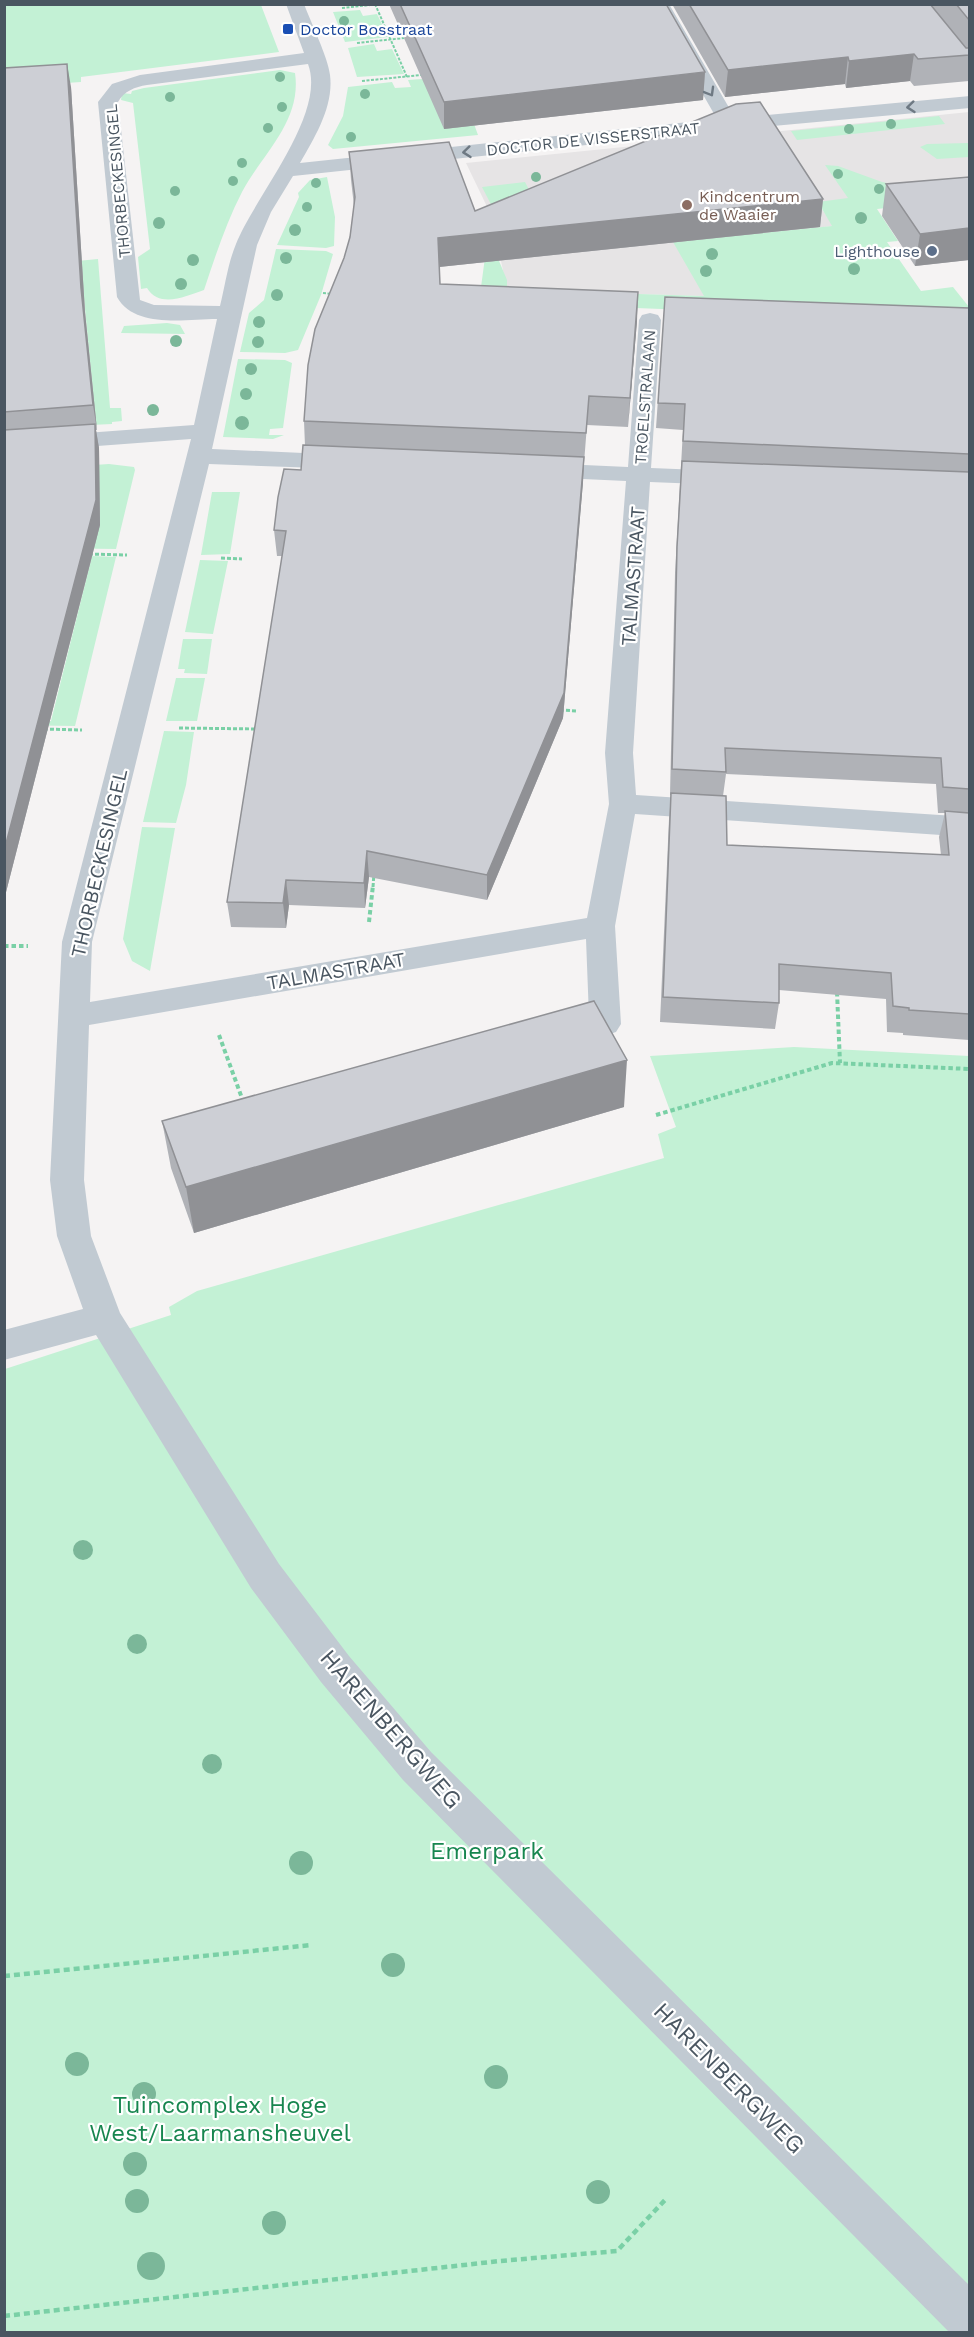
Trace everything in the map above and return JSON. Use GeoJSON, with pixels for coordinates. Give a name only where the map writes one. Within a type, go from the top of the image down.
{"type":"FeatureCollection","features":[{"type":"Feature","properties":{"kind":"street","name":"THORBECKESINGEL"},"geometry":{"type":"LineString","coordinates":[[104,1318],[74,1236],[67,1180],[76,947],[202,444],[229,313],[246,245],[261,212],[308,133],[318,106],[321,73],[294,4]]}},
{"type":"Feature","properties":{"kind":"street"},"geometry":{"type":"LineString","coordinates":[[660,4],[729,124]]}},
{"type":"Feature","properties":{"kind":"street","name":"THORBECKESINGEL"},"geometry":{"type":"LineString","coordinates":[[229,313],[150,312],[132,304],[128,297],[108,102],[117,88],[140,80],[315,57]]}},
{"type":"Feature","properties":{"kind":"street","name":"DOCTOR DE VISSERSTRAAT"},"geometry":{"type":"LineString","coordinates":[[288,170],[729,124],[969,102]]}},
{"type":"Feature","properties":{"kind":"street","name":"TROELSTRALAAN"},"geometry":{"type":"LineString","coordinates":[[640,474],[650,320]]}},
{"type":"Feature","properties":{"kind":"street"},"geometry":{"type":"LineString","coordinates":[[4,446],[202,444],[371,463]]}},
{"type":"Feature","properties":{"kind":"street","name":"TROELSTRALAAN"},"geometry":{"type":"LineString","coordinates":[[523,470],[746,479]]}},
{"type":"Feature","properties":{"kind":"street","name":"TALMASTRAAT"},"geometry":{"type":"LineString","coordinates":[[538,1043],[605,1024],[600,926],[623,804],[619,753],[640,474]]}},
{"type":"Feature","properties":{"kind":"street"},"geometry":{"type":"LineString","coordinates":[[623,804],[969,826]]}},
{"type":"Feature","properties":{"kind":"street","name":"TALMASTRAAT"},"geometry":{"type":"LineString","coordinates":[[73,1016],[600,926]]}},
{"type":"Feature","properties":{"kind":"street"},"geometry":{"type":"LineString","coordinates":[[4,1345],[104,1318]]}},
{"type":"Feature","properties":{"kind":"street","name":"HARENBERGWEG"},"geometry":{"type":"LineString","coordinates":[[104,1318],[265,1576],[335,1669],[417,1766],[969,2320]]}},
{"type":"Feature","properties":{"kind":"path"},"geometry":{"type":"LineString","coordinates":[[334,9],[380,4]]}},
{"type":"Feature","properties":{"kind":"path"},"geometry":{"type":"LineString","coordinates":[[375,5],[407,77]]}},
{"type":"Feature","properties":{"kind":"path"},"geometry":{"type":"LineString","coordinates":[[348,44],[404,38]]}},
{"type":"Feature","properties":{"kind":"path"},"geometry":{"type":"LineString","coordinates":[[354,82],[421,75]]}},
{"type":"Feature","properties":{"kind":"path"},"geometry":{"type":"LineString","coordinates":[[552,710],[623,714]]}},
{"type":"Feature","properties":{"kind":"path"},"geometry":{"type":"LineString","coordinates":[[40,729],[131,727],[259,729]]}},
{"type":"Feature","properties":{"kind":"path"},"geometry":{"type":"LineString","coordinates":[[364,967],[374,873]]}},
{"type":"Feature","properties":{"kind":"path"},"geometry":{"type":"LineString","coordinates":[[836,983],[840,1063]]}},
{"type":"Feature","properties":{"kind":"path"},"geometry":{"type":"LineString","coordinates":[[204,993],[244,1103]]}},
{"type":"Feature","properties":{"kind":"path"},"geometry":{"type":"LineString","coordinates":[[656,1115],[832,1063],[969,1069]]}},
{"type":"Feature","properties":{"kind":"path"},"geometry":{"type":"LineString","coordinates":[[4,1976],[312,1945]]}},
{"type":"Feature","properties":{"kind":"path"},"geometry":{"type":"LineString","coordinates":[[4,2316],[394,2272],[617,2251],[665,2200]]}},
{"type":"Feature","properties":{"kind":"shaded area"},"geometry":{"type":"Polygon","coordinates":[[[969,112],[969,190],[818,203],[833,226],[674,242],[705,296],[507,290],[492,217],[466,163],[969,112]]]}},
{"type":"Feature","properties":{"kind":"green space"},"geometry":{"type":"Polygon","coordinates":[[[5,5],[261,5],[279,52],[81,77],[81,82],[5,87],[5,5]]]}},
{"type":"Feature","properties":{"kind":"green space"},"geometry":{"type":"Polygon","coordinates":[[[360,10],[363,16],[377,14],[388,37],[345,42],[333,12],[360,10]]]}},
{"type":"Feature","properties":{"kind":"green space"},"geometry":{"type":"Polygon","coordinates":[[[374,44],[377,51],[392,49],[404,74],[357,77],[348,48],[374,44]]]}},
{"type":"Feature","properties":{"kind":"green space"},"geometry":{"type":"Polygon","coordinates":[[[280,70],[295,73],[296,90],[293,106],[279,136],[236,204],[204,290],[181,298],[166,299],[152,294],[147,288],[141,289],[138,257],[150,249],[133,103],[121,100],[122,93],[131,94],[132,91],[144,88],[280,70]]]}},
{"type":"Feature","properties":{"kind":"green space"},"geometry":{"type":"Polygon","coordinates":[[[422,79],[474,124],[478,135],[333,149],[328,145],[343,116],[348,87],[392,82],[395,88],[411,87],[408,80],[422,79]]]}},
{"type":"Feature","properties":{"kind":"green space"},"geometry":{"type":"Polygon","coordinates":[[[939,116],[945,124],[797,140],[791,131],[939,116]]]}},
{"type":"Feature","properties":{"kind":"green space"},"geometry":{"type":"Polygon","coordinates":[[[969,143],[969,157],[937,159],[920,147],[927,144],[969,143]]]}},
{"type":"Feature","properties":{"kind":"green space"},"geometry":{"type":"Polygon","coordinates":[[[825,165],[838,166],[882,182],[969,199],[877,209],[898,241],[887,242],[921,291],[953,287],[969,307],[969,321],[479,302],[486,250],[494,249],[507,280],[507,290],[704,296],[673,242],[832,226],[818,202],[848,198],[825,165]]]}},
{"type":"Feature","properties":{"kind":"green space"},"geometry":{"type":"Polygon","coordinates":[[[327,177],[335,217],[334,246],[326,248],[277,245],[299,197],[298,193],[310,180],[327,177]]]}},
{"type":"Feature","properties":{"kind":"green space"},"geometry":{"type":"Polygon","coordinates":[[[525,182],[541,213],[498,218],[482,187],[525,182]]]}},
{"type":"Feature","properties":{"kind":"green space"},"geometry":{"type":"Polygon","coordinates":[[[276,249],[326,251],[333,254],[321,295],[298,350],[285,353],[240,352],[249,313],[264,300],[276,249]]]}},
{"type":"Feature","properties":{"kind":"green space"},"geometry":{"type":"Polygon","coordinates":[[[98,259],[110,408],[121,408],[122,421],[112,422],[112,424],[5,429],[4,283],[7,282],[5,268],[98,259]],[[82,278],[19,284],[26,399],[42,401],[52,396],[93,392],[82,278]]]}},
{"type":"Feature","properties":{"kind":"green space"},"geometry":{"type":"Polygon","coordinates":[[[167,323],[180,325],[185,334],[121,333],[124,326],[167,323]]]}},
{"type":"Feature","properties":{"kind":"green space"},"geometry":{"type":"Polygon","coordinates":[[[238,359],[285,360],[292,363],[283,428],[270,429],[269,435],[284,435],[273,439],[223,437],[238,359]]]}},
{"type":"Feature","properties":{"kind":"green space"},"geometry":{"type":"Polygon","coordinates":[[[109,464],[134,467],[135,470],[116,549],[39,548],[5,471],[109,464]]]}},
{"type":"Feature","properties":{"kind":"green space"},"geometry":{"type":"Polygon","coordinates":[[[212,492],[240,492],[230,554],[201,555],[212,492]]]}},
{"type":"Feature","properties":{"kind":"green space"},"geometry":{"type":"Polygon","coordinates":[[[92,556],[116,557],[75,726],[5,725],[5,720],[51,721],[92,556]]]}},
{"type":"Feature","properties":{"kind":"green space"},"geometry":{"type":"Polygon","coordinates":[[[200,560],[228,561],[213,634],[185,632],[200,560]]]}},
{"type":"Feature","properties":{"kind":"green space"},"geometry":{"type":"Polygon","coordinates":[[[183,639],[212,639],[207,674],[184,673],[185,669],[178,669],[183,639]]]}},
{"type":"Feature","properties":{"kind":"green space"},"geometry":{"type":"Polygon","coordinates":[[[176,678],[205,678],[197,721],[166,721],[176,678]]]}},
{"type":"Feature","properties":{"kind":"green space"},"geometry":{"type":"Polygon","coordinates":[[[164,731],[194,732],[186,785],[176,823],[143,822],[164,731]]]}},
{"type":"Feature","properties":{"kind":"green space"},"geometry":{"type":"Polygon","coordinates":[[[142,827],[175,828],[150,971],[132,961],[123,939],[142,827]]]}},
{"type":"Feature","properties":{"kind":"green space","name":"Emerpark"},"geometry":{"type":"Polygon","coordinates":[[[794,1047],[969,1056],[969,2332],[5,2332],[5,1369],[171,1315],[169,1307],[197,1291],[664,1158],[658,1134],[676,1127],[650,1056],[794,1047]]]}},
{"type":"Feature","properties":{"kind":"building"},"geometry":{"type":"Polygon","coordinates":[[[400,4],[666,4],[705,72],[444,102],[400,4]]]}},
{"type":"Feature","properties":{"kind":"building"},"geometry":{"type":"Polygon","coordinates":[[[689,4],[930,4],[966,48],[969,48],[969,55],[918,59],[914,54],[849,61],[848,57],[728,70],[689,4]]]}},
{"type":"Feature","properties":{"kind":"building"},"geometry":{"type":"Polygon","coordinates":[[[956,4],[969,4],[969,20],[956,4]]]}},
{"type":"Feature","properties":{"kind":"building"},"geometry":{"type":"Polygon","coordinates":[[[67,64],[81,288],[93,405],[4,412],[4,68],[67,64]]]}},
{"type":"Feature","properties":{"kind":"building"},"geometry":{"type":"Polygon","coordinates":[[[760,102],[823,199],[438,238],[440,284],[638,292],[630,398],[589,396],[586,433],[304,421],[308,365],[315,329],[344,258],[350,237],[355,197],[349,152],[449,142],[475,211],[736,104],[760,102]]]}},
{"type":"Feature","properties":{"kind":"building"},"geometry":{"type":"Polygon","coordinates":[[[969,177],[969,228],[920,234],[886,184],[969,177]]]}},
{"type":"Feature","properties":{"kind":"building"},"geometry":{"type":"Polygon","coordinates":[[[665,297],[969,308],[969,454],[683,441],[685,404],[658,403],[665,297]]]}},
{"type":"Feature","properties":{"kind":"building"},"geometry":{"type":"Polygon","coordinates":[[[95,424],[96,500],[4,851],[4,430],[95,424]]]}},
{"type":"Feature","properties":{"kind":"building"},"geometry":{"type":"Polygon","coordinates":[[[303,445],[584,457],[564,693],[487,875],[367,851],[364,883],[286,880],[283,903],[227,902],[286,531],[274,530],[278,497],[284,469],[301,470],[303,445]]]}},
{"type":"Feature","properties":{"kind":"building"},"geometry":{"type":"Polygon","coordinates":[[[682,461],[969,472],[969,789],[943,787],[941,758],[725,748],[726,772],[672,769],[677,547],[682,461]]]}},
{"type":"Feature","properties":{"kind":"building"},"geometry":{"type":"Polygon","coordinates":[[[671,793],[726,796],[727,845],[949,855],[945,811],[969,813],[969,1014],[909,1010],[909,1008],[893,1006],[891,973],[779,964],[779,1003],[663,997],[671,793]]]}},
{"type":"Feature","properties":{"kind":"building"},"geometry":{"type":"Polygon","coordinates":[[[594,1001],[627,1060],[186,1187],[162,1121],[594,1001]]]}},
{"type":"Feature","properties":{"kind":"place","name":"Doctor Bosstraat"},"geometry":{"type":"Point","coordinates":[288,29]}},
{"type":"Feature","properties":{"kind":"place","name":"Kindcentrum de Waaier"},"geometry":{"type":"Point","coordinates":[687,205]}},
{"type":"Feature","properties":{"kind":"place","name":"Lighthouse"},"geometry":{"type":"Point","coordinates":[932,251]}},
{"type":"Feature","properties":{"kind":"park label","name":"Tuincomplex Hoge West/Laarmansheuvel"},"geometry":{"type":"Point","coordinates":[220,2119]}}]}
